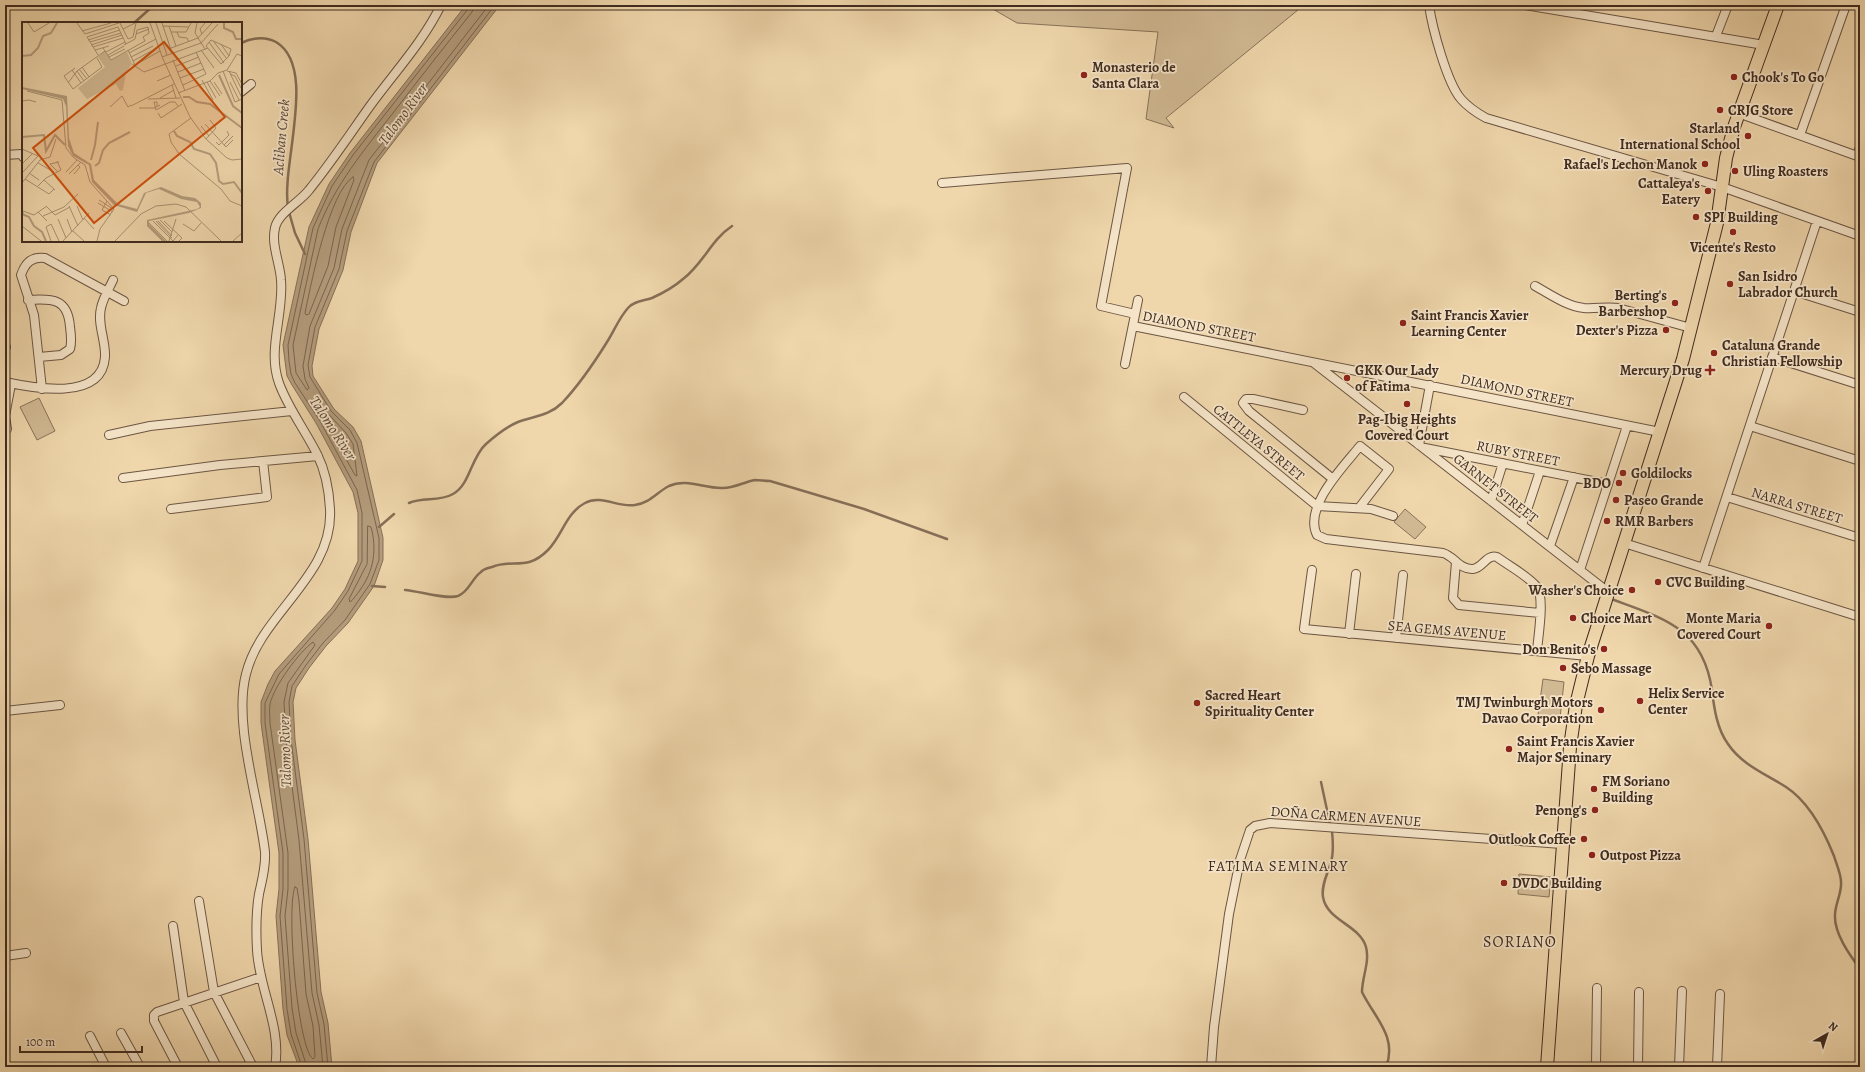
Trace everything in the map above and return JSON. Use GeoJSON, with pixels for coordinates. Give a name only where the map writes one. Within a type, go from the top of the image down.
{"type":"FeatureCollection","features":[{"type":"Feature","properties":{"kind":"main road"},"geometry":{"type":"LineString","coordinates":[[1547,1067],[1562,844],[1572,728],[1588,656],[1660,432],[1691,328],[1714,236],[1730,142],[1738,113],[1778,5]]}},
{"type":"Feature","properties":{"kind":"street"},"geometry":{"type":"LineString","coordinates":[[275,1067],[277,1046],[261,977],[257,949],[257,911],[266,865],[265,852],[247,745],[242,703],[243,689],[246,673],[259,644],[302,584],[325,547],[330,528],[330,510],[328,488],[318,456],[292,411],[278,382],[275,361],[282,299],[281,280],[274,234],[275,226],[282,216],[300,200],[407,58],[441,5]]}},
{"type":"Feature","properties":{"kind":"street"},"geometry":{"type":"LineString","coordinates":[[1429,5],[1438,44],[1455,90],[1461,99],[1478,114],[1499,123],[1722,187],[1860,236]]}},
{"type":"Feature","properties":{"kind":"street"},"geometry":{"type":"LineString","coordinates":[[1525,5],[1764,45]]}},
{"type":"Feature","properties":{"kind":"street"},"geometry":{"type":"LineString","coordinates":[[1716,36],[1728,5]]}},
{"type":"Feature","properties":{"kind":"street"},"geometry":{"type":"LineString","coordinates":[[1800,135],[1846,5]]}},
{"type":"Feature","properties":{"kind":"street"},"geometry":{"type":"LineString","coordinates":[[242,91],[251,84]]}},
{"type":"Feature","properties":{"kind":"street"},"geometry":{"type":"LineString","coordinates":[[1738,113],[1858,157],[1860,147]]}},
{"type":"Feature","properties":{"kind":"street"},"geometry":{"type":"LineString","coordinates":[[5,156],[22,156]]}},
{"type":"Feature","properties":{"kind":"street"},"geometry":{"type":"LineString","coordinates":[[942,183],[1127,168],[1101,306],[1135,314]]}},
{"type":"Feature","properties":{"kind":"street"},"geometry":{"type":"LineString","coordinates":[[1703,568],[1817,221]]}},
{"type":"Feature","properties":{"kind":"street"},"geometry":{"type":"LineString","coordinates":[[42,389],[36,331],[21,275],[22,270],[31,260],[38,257],[45,258],[124,301]]}},
{"type":"Feature","properties":{"kind":"street"},"geometry":{"type":"LineString","coordinates":[[8,429],[5,416],[8,383],[42,389],[64,389],[86,385],[91,382],[99,372],[105,356],[100,313],[113,280]]}},
{"type":"Feature","properties":{"kind":"street"},"geometry":{"type":"LineString","coordinates":[[1535,286],[1576,306],[1592,308],[1618,308],[1691,328]]}},
{"type":"Feature","properties":{"kind":"street"},"geometry":{"type":"LineString","coordinates":[[1794,291],[1860,312]]}},
{"type":"Feature","properties":{"kind":"street"},"geometry":{"type":"LineString","coordinates":[[28,300],[42,299],[56,301],[63,305],[69,313],[70,349],[61,355],[39,357]]}},
{"type":"Feature","properties":{"kind":"street"},"geometry":{"type":"LineString","coordinates":[[1125,364],[1138,300]]}},
{"type":"Feature","properties":{"kind":"street","name":"DIAMOND STREET"},"geometry":{"type":"LineString","coordinates":[[1133,326],[1660,432]]}},
{"type":"Feature","properties":{"kind":"street"},"geometry":{"type":"LineString","coordinates":[[1772,357],[1860,385]]}},
{"type":"Feature","properties":{"kind":"street","name":"GARNET STREET"},"geometry":{"type":"LineString","coordinates":[[1311,361],[1608,592]]}},
{"type":"Feature","properties":{"kind":"street"},"geometry":{"type":"LineString","coordinates":[[1420,446],[1430,385]]}},
{"type":"Feature","properties":{"kind":"street","name":"CATTLEYA STREET"},"geometry":{"type":"LineString","coordinates":[[1184,397],[1317,506]]}},
{"type":"Feature","properties":{"kind":"street"},"geometry":{"type":"LineString","coordinates":[[1303,410],[1253,399],[1246,399],[1244,403],[1249,411],[1333,479]]}},
{"type":"Feature","properties":{"kind":"street"},"geometry":{"type":"LineString","coordinates":[[109,435],[150,426],[292,411]]}},
{"type":"Feature","properties":{"kind":"street"},"geometry":{"type":"LineString","coordinates":[[1580,570],[1627,426]]}},
{"type":"Feature","properties":{"kind":"street"},"geometry":{"type":"LineString","coordinates":[[1750,426],[1860,461]]}},
{"type":"Feature","properties":{"kind":"street"},"geometry":{"type":"LineString","coordinates":[[1359,508],[1389,469],[1360,446],[1326,488],[1317,506],[1315,532],[1321,537],[1447,554],[1466,568],[1473,569],[1479,567],[1489,557],[1497,557],[1536,586],[1540,591],[1537,651]]}},
{"type":"Feature","properties":{"kind":"street","name":"RUBY STREET"},"geometry":{"type":"LineString","coordinates":[[1420,446],[1608,484]]}},
{"type":"Feature","properties":{"kind":"street"},"geometry":{"type":"LineString","coordinates":[[123,478],[318,456]]}},
{"type":"Feature","properties":{"kind":"street"},"geometry":{"type":"LineString","coordinates":[[172,509],[267,497],[263,461]]}},
{"type":"Feature","properties":{"kind":"street"},"geometry":{"type":"LineString","coordinates":[[1491,501],[1504,463]]}},
{"type":"Feature","properties":{"kind":"street"},"geometry":{"type":"LineString","coordinates":[[1522,525],[1540,471]]}},
{"type":"Feature","properties":{"kind":"street"},"geometry":{"type":"LineString","coordinates":[[1550,546],[1574,477]]}},
{"type":"Feature","properties":{"kind":"street","name":"NARRA STREET"},"geometry":{"type":"LineString","coordinates":[[1727,497],[1860,538]]}},
{"type":"Feature","properties":{"kind":"street"},"geometry":{"type":"LineString","coordinates":[[1317,506],[1359,508],[1378,511],[1392,516]]}},
{"type":"Feature","properties":{"kind":"street"},"geometry":{"type":"LineString","coordinates":[[1624,543],[1860,617]]}},
{"type":"Feature","properties":{"kind":"street"},"geometry":{"type":"LineString","coordinates":[[1456,562],[1454,598],[1459,605],[1540,613]]}},
{"type":"Feature","properties":{"kind":"street","name":"SEA GEMS AVENUE"},"geometry":{"type":"LineString","coordinates":[[1312,570],[1304,629],[1588,656]]}},
{"type":"Feature","properties":{"kind":"street"},"geometry":{"type":"LineString","coordinates":[[1349,634],[1356,574]]}},
{"type":"Feature","properties":{"kind":"street"},"geometry":{"type":"LineString","coordinates":[[1396,638],[1403,575]]}},
{"type":"Feature","properties":{"kind":"street"},"geometry":{"type":"LineString","coordinates":[[5,711],[60,705]]}},
{"type":"Feature","properties":{"kind":"street","name":"DOÑA CARMEN AVENUE"},"geometry":{"type":"LineString","coordinates":[[1211,1067],[1214,1027],[1229,914],[1240,860],[1247,837],[1255,826],[1270,823],[1562,844]]}},
{"type":"Feature","properties":{"kind":"street"},"geometry":{"type":"LineString","coordinates":[[199,901],[214,992],[253,1067]]}},
{"type":"Feature","properties":{"kind":"street"},"geometry":{"type":"LineString","coordinates":[[173,926],[184,1002],[217,1067]]}},
{"type":"Feature","properties":{"kind":"street"},"geometry":{"type":"LineString","coordinates":[[5,956],[26,953]]}},
{"type":"Feature","properties":{"kind":"street"},"geometry":{"type":"LineString","coordinates":[[178,1067],[153,1018],[160,1010],[261,977]]}},
{"type":"Feature","properties":{"kind":"street"},"geometry":{"type":"LineString","coordinates":[[1596,1067],[1597,988]]}},
{"type":"Feature","properties":{"kind":"street"},"geometry":{"type":"LineString","coordinates":[[1679,1067],[1682,991]]}},
{"type":"Feature","properties":{"kind":"street"},"geometry":{"type":"LineString","coordinates":[[1638,1067],[1639,992]]}},
{"type":"Feature","properties":{"kind":"street"},"geometry":{"type":"LineString","coordinates":[[1717,1067],[1720,994]]}},
{"type":"Feature","properties":{"kind":"street"},"geometry":{"type":"LineString","coordinates":[[121,1033],[140,1067]]}},
{"type":"Feature","properties":{"kind":"street"},"geometry":{"type":"LineString","coordinates":[[90,1036],[106,1067]]}},
{"type":"Feature","properties":{"kind":"shaded area"},"geometry":{"type":"Polygon","coordinates":[[[986,5],[1304,5],[1166,118],[1174,128],[1146,119],[1158,32],[1017,23],[986,5]]]}},
{"type":"Feature","properties":{"kind":"shaded area"},"geometry":{"type":"Polygon","coordinates":[[[39,398],[55,431],[37,440],[20,407],[39,398]]]}},
{"type":"Feature","properties":{"kind":"shaded area"},"geometry":{"type":"Polygon","coordinates":[[[1405,509],[1426,527],[1415,539],[1394,522],[1405,509]]]}},
{"type":"Feature","properties":{"kind":"shaded area"},"geometry":{"type":"Polygon","coordinates":[[[1543,679],[1564,682],[1560,718],[1538,715],[1543,679]]]}},
{"type":"Feature","properties":{"kind":"shaded area"},"geometry":{"type":"Polygon","coordinates":[[[1519,874],[1551,877],[1549,897],[1518,894],[1519,874]]]}},
{"type":"Feature","properties":{"kind":"water","name":"Talomo River"},"geometry":{"type":"Polygon","coordinates":[[[466,5],[500,5],[377,163],[351,232],[343,270],[319,329],[312,366],[313,376],[334,409],[353,427],[361,441],[383,538],[383,560],[374,586],[348,623],[326,646],[309,668],[296,688],[293,702],[295,740],[308,839],[321,992],[328,1023],[332,1067],[299,1067],[287,1035],[283,1009],[276,916],[279,889],[279,853],[261,723],[261,702],[275,671],[332,608],[345,589],[358,561],[358,513],[353,492],[316,423],[287,376],[283,345],[309,227],[329,184],[350,153],[466,5]]]}},
{"type":"Feature","properties":{"kind":"waterway","name":"Acliban Creek"},"geometry":{"type":"LineString","coordinates":[[135,22],[154,5]]}},
{"type":"Feature","properties":{"kind":"waterway","name":"Acliban Creek"},"geometry":{"type":"LineString","coordinates":[[242,43],[258,38],[276,42],[288,55],[295,72],[295,118],[287,189],[288,207]]}},
{"type":"Feature","properties":{"kind":"waterway","name":"Acliban Creek"},"geometry":{"type":"LineString","coordinates":[[289,212],[295,233],[305,254]]}},
{"type":"Feature","properties":{"kind":"waterway"},"geometry":{"type":"LineString","coordinates":[[409,503],[420,500],[442,498],[453,494],[459,490],[467,478],[481,450],[493,438],[514,424],[552,411],[562,403],[586,374],[628,308],[636,303],[652,298],[680,282],[690,273],[718,238],[732,226]]}},
{"type":"Feature","properties":{"kind":"waterway"},"geometry":{"type":"LineString","coordinates":[[405,590],[447,597],[458,596],[465,591],[484,569],[500,565],[526,563],[540,557],[553,544],[573,513],[585,503],[603,500],[622,505],[640,504],[649,500],[665,488],[682,483],[723,488],[755,480],[770,481],[864,509],[947,539]]}},
{"type":"Feature","properties":{"kind":"waterway"},"geometry":{"type":"LineString","coordinates":[[379,527],[394,514]]}},
{"type":"Feature","properties":{"kind":"waterway"},"geometry":{"type":"LineString","coordinates":[[372,586],[385,587]]}},
{"type":"Feature","properties":{"kind":"waterway"},"geometry":{"type":"LineString","coordinates":[[1614,600],[1665,621],[1679,629],[1691,640],[1700,653],[1707,669],[1717,718],[1721,732],[1728,744],[1740,758],[1786,787],[1809,809],[1830,846],[1841,879],[1840,894],[1835,915],[1837,929],[1847,950],[1860,969]]}},
{"type":"Feature","properties":{"kind":"waterway"},"geometry":{"type":"LineString","coordinates":[[1321,782],[1330,824]]}},
{"type":"Feature","properties":{"kind":"waterway"},"geometry":{"type":"LineString","coordinates":[[1332,831],[1333,854],[1324,884],[1323,897],[1331,912],[1357,933],[1363,940],[1366,947],[1367,958],[1362,992],[1387,1037],[1389,1056],[1386,1067]]}},
{"type":"Feature","properties":{"kind":"place","name":"Monasterio de Santa Clara"},"geometry":{"type":"Point","coordinates":[1084,75]}},
{"type":"Feature","properties":{"kind":"place","name":"Chook's To Go"},"geometry":{"type":"Point","coordinates":[1734,77]}},
{"type":"Feature","properties":{"kind":"place","name":"CRJG Store"},"geometry":{"type":"Point","coordinates":[1720,110]}},
{"type":"Feature","properties":{"kind":"place","name":"Starland International School"},"geometry":{"type":"Point","coordinates":[1748,136]}},
{"type":"Feature","properties":{"kind":"place","name":"Rafael's Lechon Manok"},"geometry":{"type":"Point","coordinates":[1705,164]}},
{"type":"Feature","properties":{"kind":"place","name":"Uling Roasters"},"geometry":{"type":"Point","coordinates":[1735,171]}},
{"type":"Feature","properties":{"kind":"place","name":"Cattaleya's Eatery"},"geometry":{"type":"Point","coordinates":[1708,191]}},
{"type":"Feature","properties":{"kind":"place","name":"SPI Building"},"geometry":{"type":"Point","coordinates":[1696,217]}},
{"type":"Feature","properties":{"kind":"place","name":"Vicente's Resto"},"geometry":{"type":"Point","coordinates":[1733,232]}},
{"type":"Feature","properties":{"kind":"place","name":"San Isidro Labrador Church"},"geometry":{"type":"Point","coordinates":[1730,284]}},
{"type":"Feature","properties":{"kind":"place","name":"Berting's Barbershop"},"geometry":{"type":"Point","coordinates":[1675,303]}},
{"type":"Feature","properties":{"kind":"place","name":"Saint Francis Xavier Learning Center"},"geometry":{"type":"Point","coordinates":[1403,323]}},
{"type":"Feature","properties":{"kind":"place","name":"Dexter's Pizza"},"geometry":{"type":"Point","coordinates":[1666,330]}},
{"type":"Feature","properties":{"kind":"place","name":"Cataluna Grande Christian Fellowship"},"geometry":{"type":"Point","coordinates":[1714,353]}},
{"type":"Feature","properties":{"kind":"place","name":"Mercury Drug"},"geometry":{"type":"Point","coordinates":[1710,370]}},
{"type":"Feature","properties":{"kind":"place","name":"GKK Our Lady of Fatima"},"geometry":{"type":"Point","coordinates":[1347,378]}},
{"type":"Feature","properties":{"kind":"place","name":"Pag-Ibig Heights Covered Court"},"geometry":{"type":"Point","coordinates":[1407,404]}},
{"type":"Feature","properties":{"kind":"place","name":"Goldilocks"},"geometry":{"type":"Point","coordinates":[1623,473]}},
{"type":"Feature","properties":{"kind":"place","name":"BDO"},"geometry":{"type":"Point","coordinates":[1619,483]}},
{"type":"Feature","properties":{"kind":"place","name":"Paseo Grande"},"geometry":{"type":"Point","coordinates":[1616,500]}},
{"type":"Feature","properties":{"kind":"place","name":"RMR Barbers"},"geometry":{"type":"Point","coordinates":[1607,521]}},
{"type":"Feature","properties":{"kind":"place","name":"CVC Building"},"geometry":{"type":"Point","coordinates":[1658,582]}},
{"type":"Feature","properties":{"kind":"place","name":"Washer's Choice"},"geometry":{"type":"Point","coordinates":[1632,590]}},
{"type":"Feature","properties":{"kind":"place","name":"Choice Mart"},"geometry":{"type":"Point","coordinates":[1573,618]}},
{"type":"Feature","properties":{"kind":"place","name":"Monte Maria Covered Court"},"geometry":{"type":"Point","coordinates":[1769,626]}},
{"type":"Feature","properties":{"kind":"place","name":"Don Benito's"},"geometry":{"type":"Point","coordinates":[1604,649]}},
{"type":"Feature","properties":{"kind":"place","name":"Sebo Massage"},"geometry":{"type":"Point","coordinates":[1563,668]}},
{"type":"Feature","properties":{"kind":"place","name":"Helix Service Center"},"geometry":{"type":"Point","coordinates":[1640,701]}},
{"type":"Feature","properties":{"kind":"place","name":"Sacred Heart Spirituality Center"},"geometry":{"type":"Point","coordinates":[1197,703]}},
{"type":"Feature","properties":{"kind":"place","name":"TMJ Twinburgh Motors Davao Corporation"},"geometry":{"type":"Point","coordinates":[1601,710]}},
{"type":"Feature","properties":{"kind":"place","name":"Saint Francis Xavier Major Seminary"},"geometry":{"type":"Point","coordinates":[1509,749]}},
{"type":"Feature","properties":{"kind":"place","name":"FM Soriano Building"},"geometry":{"type":"Point","coordinates":[1594,789]}},
{"type":"Feature","properties":{"kind":"place","name":"Penong's"},"geometry":{"type":"Point","coordinates":[1595,810]}},
{"type":"Feature","properties":{"kind":"place","name":"Outlook Coffee"},"geometry":{"type":"Point","coordinates":[1584,839]}},
{"type":"Feature","properties":{"kind":"place","name":"Outpost Pizza"},"geometry":{"type":"Point","coordinates":[1592,855]}},
{"type":"Feature","properties":{"kind":"place","name":"DVDC Building"},"geometry":{"type":"Point","coordinates":[1504,883]}},
{"type":"Feature","properties":{"kind":"district","name":"FATIMA SEMINARY"},"geometry":{"type":"Point","coordinates":[1278,866]}},
{"type":"Feature","properties":{"kind":"district","name":"SORIANO"},"geometry":{"type":"Point","coordinates":[1520,941]}}]}
